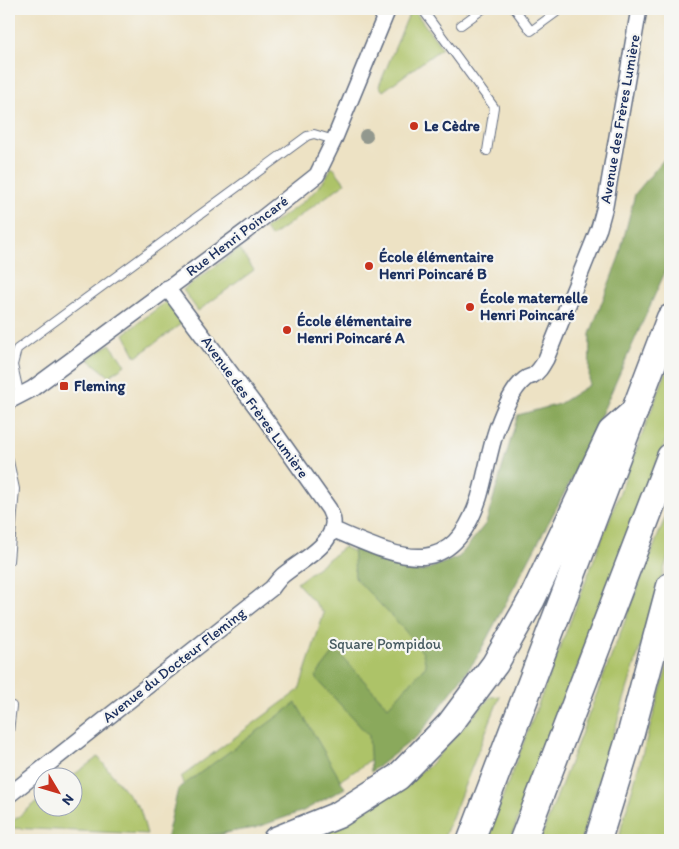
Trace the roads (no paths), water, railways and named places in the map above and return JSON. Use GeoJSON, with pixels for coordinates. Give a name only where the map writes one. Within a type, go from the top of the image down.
{"type":"FeatureCollection","features":[{"type":"Feature","properties":{"kind":"highway"},"geometry":{"type":"LineString","coordinates":[[471,840],[670,318]]}},
{"type":"Feature","properties":{"kind":"highway"},"geometry":{"type":"LineString","coordinates":[[276,840],[338,815],[398,776],[450,724],[495,664],[532,599],[611,432],[635,411]]}},
{"type":"Feature","properties":{"kind":"highway"},"geometry":{"type":"LineString","coordinates":[[523,840],[670,457]]}},
{"type":"Feature","properties":{"kind":"highway"},"geometry":{"type":"LineString","coordinates":[[598,840],[631,733],[670,586]]}},
{"type":"Feature","properties":{"kind":"street","name":"Rue Henri Poincaré"},"geometry":{"type":"LineString","coordinates":[[14,399],[311,180],[322,168],[388,9]]}},
{"type":"Feature","properties":{"kind":"street","name":"Avenue des Frères Lumière"},"geometry":{"type":"LineString","coordinates":[[167,288],[266,420],[329,510],[334,523],[332,530],[372,546],[412,558],[426,557],[446,549],[458,538],[474,512],[497,427],[512,394],[524,379],[539,370],[546,359],[599,228],[605,206],[639,9]]}},
{"type":"Feature","properties":{"kind":"street","name":"Avenue du Docteur Fleming"},"geometry":{"type":"LineString","coordinates":[[9,795],[272,588],[281,577],[322,545],[332,530]]}},
{"type":"Feature","properties":{"kind":"lane"},"geometry":{"type":"LineString","coordinates":[[422,9],[494,107],[486,151]]}},
{"type":"Feature","properties":{"kind":"lane"},"geometry":{"type":"LineString","coordinates":[[461,25],[483,9]]}},
{"type":"Feature","properties":{"kind":"lane"},"geometry":{"type":"LineString","coordinates":[[515,9],[531,31],[561,9]]}},
{"type":"Feature","properties":{"kind":"lane","name":"Avenue des Frères Lumière"},"geometry":{"type":"LineString","coordinates":[[639,9],[648,9]]}},
{"type":"Feature","properties":{"kind":"lane"},"geometry":{"type":"LineString","coordinates":[[14,399],[13,359],[16,349],[307,136],[314,134],[334,140]]}},
{"type":"Feature","properties":{"kind":"lane"},"geometry":{"type":"LineString","coordinates":[[9,461],[15,489],[9,562]]}},
{"type":"Feature","properties":{"kind":"lane"},"geometry":{"type":"LineString","coordinates":[[9,706],[12,706],[9,732]]}},
{"type":"Feature","properties":{"kind":"place","name":"Le Cèdre"},"geometry":{"type":"Point","coordinates":[414,126]}},
{"type":"Feature","properties":{"kind":"place","name":"École élémentaire Henri Poincaré B"},"geometry":{"type":"Point","coordinates":[369,266]}},
{"type":"Feature","properties":{"kind":"place","name":"École maternelle Henri Poincaré"},"geometry":{"type":"Point","coordinates":[470,307]}},
{"type":"Feature","properties":{"kind":"place","name":"École élémentaire Henri Poincaré A"},"geometry":{"type":"Point","coordinates":[287,330]}},
{"type":"Feature","properties":{"kind":"place","name":"Fleming"},"geometry":{"type":"Point","coordinates":[64,386]}},
{"type":"Feature","properties":{"kind":"park label","name":"Square Pompidou"},"geometry":{"type":"Point","coordinates":[385,644]}}]}
